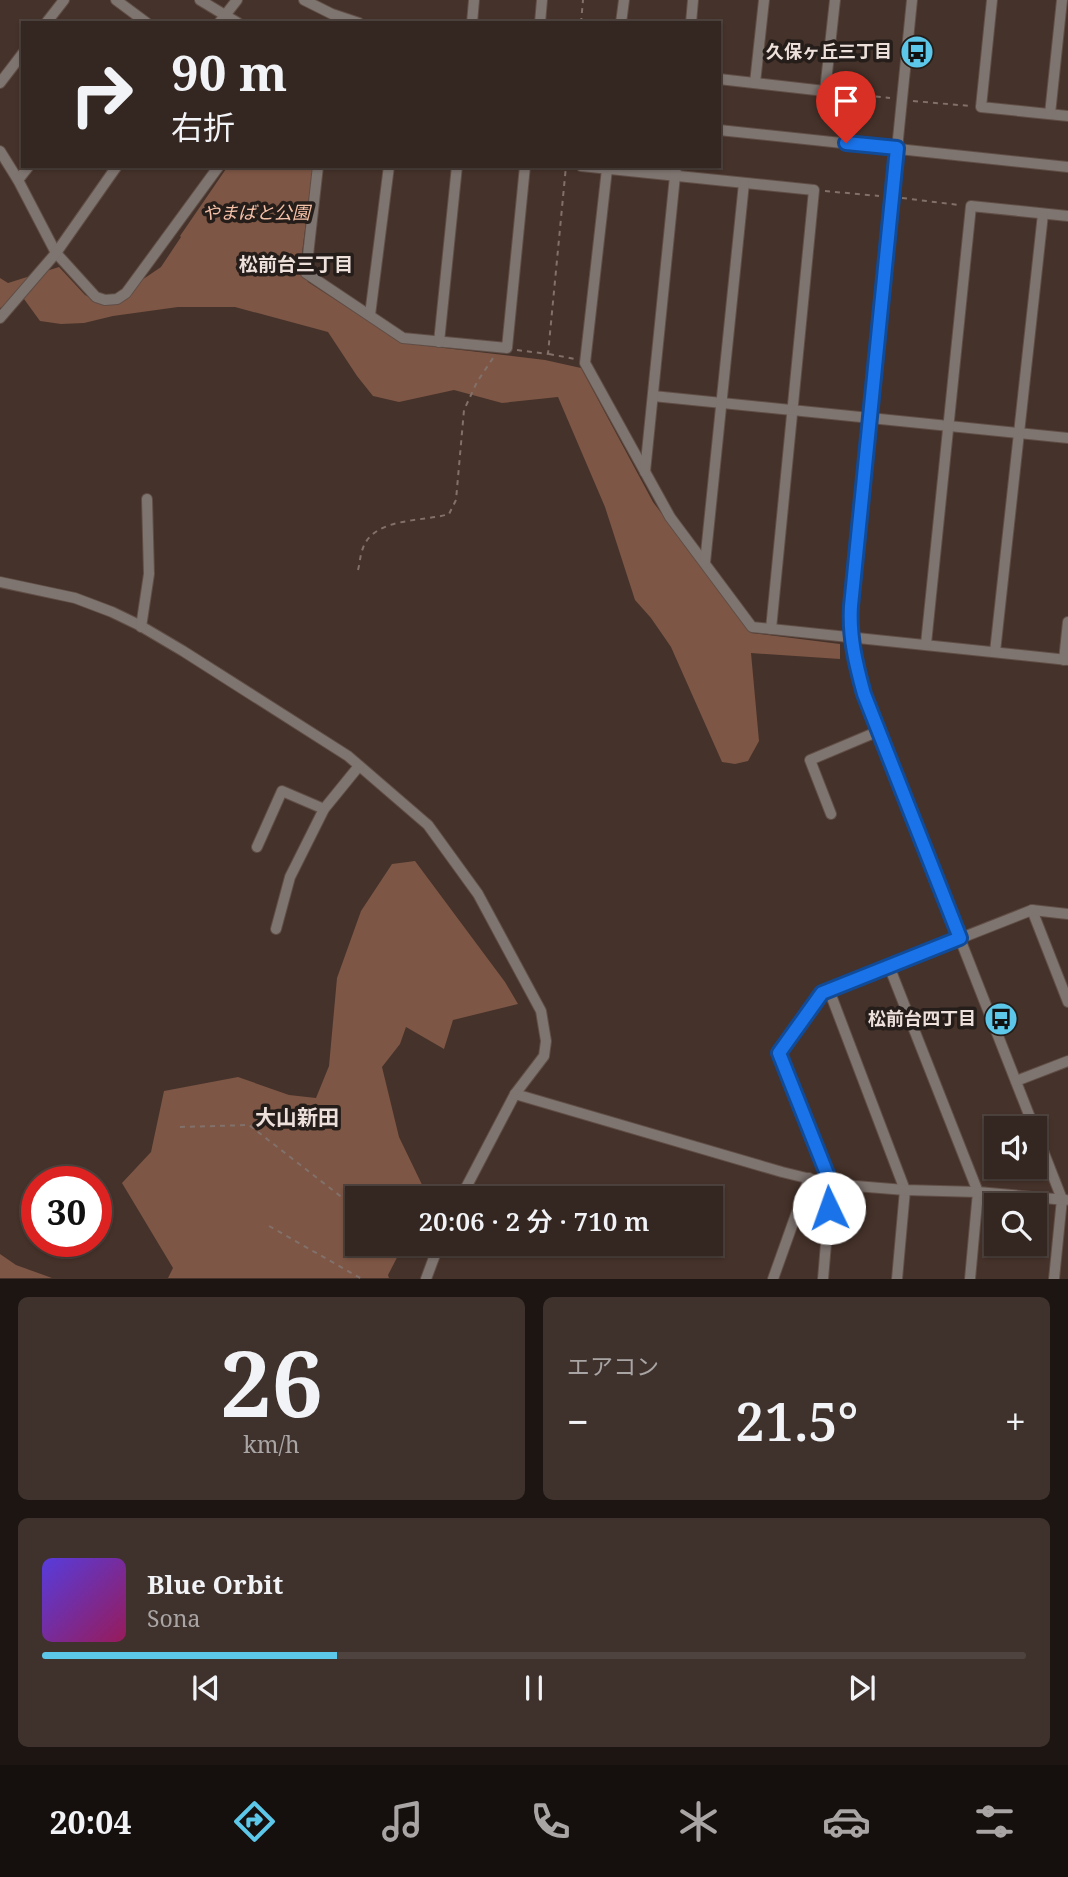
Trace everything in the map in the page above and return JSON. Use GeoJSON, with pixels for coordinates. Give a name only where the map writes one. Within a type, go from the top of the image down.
{"type":"FeatureCollection","features":[{"type":"Feature","properties":{"kind":"street"},"geometry":{"type":"LineString","coordinates":[[48,21],[64,0]]}},
{"type":"Feature","properties":{"kind":"street"},"geometry":{"type":"LineString","coordinates":[[116,0],[143,21]]}},
{"type":"Feature","properties":{"kind":"street"},"geometry":{"type":"LineString","coordinates":[[200,0],[222,19],[237,0]]}},
{"type":"Feature","properties":{"kind":"street"},"geometry":{"type":"LineString","coordinates":[[304,0],[353,21]]}},
{"type":"Feature","properties":{"kind":"street"},"geometry":{"type":"LineString","coordinates":[[472,21],[474,0]]}},
{"type":"Feature","properties":{"kind":"street"},"geometry":{"type":"LineString","coordinates":[[540,21],[542,0]]}},
{"type":"Feature","properties":{"kind":"street"},"geometry":{"type":"LineString","coordinates":[[621,21],[624,0]]}},
{"type":"Feature","properties":{"kind":"street"},"geometry":{"type":"LineString","coordinates":[[691,21],[693,0]]}},
{"type":"Feature","properties":{"kind":"street"},"geometry":{"type":"LineString","coordinates":[[755,83],[764,0]]}},
{"type":"Feature","properties":{"kind":"street"},"geometry":{"type":"LineString","coordinates":[[721,79],[825,91],[835,0]]}},
{"type":"Feature","properties":{"kind":"street"},"geometry":{"type":"LineString","coordinates":[[912,0],[851,606],[851,637],[864,694],[1065,1200],[1054,1279]]}},
{"type":"Feature","properties":{"kind":"street"},"geometry":{"type":"LineString","coordinates":[[992,0],[981,107],[1068,116]]}},
{"type":"Feature","properties":{"kind":"street"},"geometry":{"type":"LineString","coordinates":[[1050,114],[1062,0]]}},
{"type":"Feature","properties":{"kind":"street"},"geometry":{"type":"LineString","coordinates":[[0,83],[21,56]]}},
{"type":"Feature","properties":{"kind":"street"},"geometry":{"type":"LineString","coordinates":[[721,130],[1068,167]]}},
{"type":"Feature","properties":{"kind":"street"},"geometry":{"type":"LineString","coordinates":[[0,151],[56,254],[96,297],[105,300],[117,299],[126,293],[218,168]]}},
{"type":"Feature","properties":{"kind":"street"},"geometry":{"type":"LineString","coordinates":[[18,180],[27,168]]}},
{"type":"Feature","properties":{"kind":"street"},"geometry":{"type":"LineString","coordinates":[[0,318],[56,254],[116,168]]}},
{"type":"Feature","properties":{"kind":"street"},"geometry":{"type":"LineString","coordinates":[[318,168],[306,272],[403,338],[503,348],[525,168]]}},
{"type":"Feature","properties":{"kind":"street"},"geometry":{"type":"LineString","coordinates":[[370,315],[389,168]]}},
{"type":"Feature","properties":{"kind":"street"},"geometry":{"type":"LineString","coordinates":[[439,342],[457,168]]}},
{"type":"Feature","properties":{"kind":"street"},"geometry":{"type":"LineString","coordinates":[[598,168],[676,171],[744,183],[814,190],[771,629]]}},
{"type":"Feature","properties":{"kind":"street"},"geometry":{"type":"LineString","coordinates":[[607,169],[585,363],[670,517],[752,627],[1066,660],[1068,622]]}},
{"type":"Feature","properties":{"kind":"street"},"geometry":{"type":"LineString","coordinates":[[645,472],[676,171]]}},
{"type":"Feature","properties":{"kind":"street"},"geometry":{"type":"LineString","coordinates":[[705,564],[744,183]]}},
{"type":"Feature","properties":{"kind":"street"},"geometry":{"type":"LineString","coordinates":[[926,644],[971,206],[1068,216]]}},
{"type":"Feature","properties":{"kind":"street"},"geometry":{"type":"LineString","coordinates":[[995,652],[1043,214]]}},
{"type":"Feature","properties":{"kind":"street"},"geometry":{"type":"LineString","coordinates":[[653,396],[1068,438]]}},
{"type":"Feature","properties":{"kind":"street"},"geometry":{"type":"LineString","coordinates":[[141,627],[149,574],[147,499]]}},
{"type":"Feature","properties":{"kind":"street"},"geometry":{"type":"LineString","coordinates":[[0,582],[75,598],[141,627],[348,756],[428,825],[478,894],[541,1011],[546,1041],[544,1056],[514,1094],[467,1186]]}},
{"type":"Feature","properties":{"kind":"street"},"geometry":{"type":"LineString","coordinates":[[831,814],[810,760],[879,731]]}},
{"type":"Feature","properties":{"kind":"street"},"geometry":{"type":"LineString","coordinates":[[276,929],[290,877],[324,809],[359,765]]}},
{"type":"Feature","properties":{"kind":"street"},"geometry":{"type":"LineString","coordinates":[[257,847],[282,791],[324,809]]}},
{"type":"Feature","properties":{"kind":"street"},"geometry":{"type":"LineString","coordinates":[[1032,910],[1065,984],[1068,1002]]}},
{"type":"Feature","properties":{"kind":"street"},"geometry":{"type":"LineString","coordinates":[[823,1279],[831,1184],[779,1053],[822,993],[1032,910],[1068,914]]}},
{"type":"Feature","properties":{"kind":"street"},"geometry":{"type":"LineString","coordinates":[[889,966],[978,1192],[970,1279]]}},
{"type":"Feature","properties":{"kind":"street"},"geometry":{"type":"LineString","coordinates":[[829,990],[905,1190],[897,1279]]}},
{"type":"Feature","properties":{"kind":"street"},"geometry":{"type":"LineString","coordinates":[[1016,1081],[1068,1061]]}},
{"type":"Feature","properties":{"kind":"street"},"geometry":{"type":"LineString","coordinates":[[514,1094],[831,1184],[1065,1200]]}},
{"type":"Feature","properties":{"kind":"street"},"geometry":{"type":"LineString","coordinates":[[773,1279],[809,1178]]}},
{"type":"Feature","properties":{"kind":"street"},"geometry":{"type":"LineString","coordinates":[[426,1279],[435,1256]]}},
{"type":"Feature","properties":{"kind":"path"},"geometry":{"type":"LineString","coordinates":[[580,21],[583,0]]}},
{"type":"Feature","properties":{"kind":"path"},"geometry":{"type":"LineString","coordinates":[[825,91],[981,107]]}},
{"type":"Feature","properties":{"kind":"path"},"geometry":{"type":"LineString","coordinates":[[548,354],[566,168]]}},
{"type":"Feature","properties":{"kind":"path"},"geometry":{"type":"LineString","coordinates":[[814,190],[971,206]]}},
{"type":"Feature","properties":{"kind":"path"},"geometry":{"type":"LineString","coordinates":[[358,570],[363,546],[374,532],[399,522],[449,514],[456,500],[464,410],[477,382],[503,348],[548,354],[585,363]]}},
{"type":"Feature","properties":{"kind":"path"},"geometry":{"type":"LineString","coordinates":[[180,1127],[249,1125],[345,1200]]}},
{"type":"Feature","properties":{"kind":"path"},"geometry":{"type":"LineString","coordinates":[[269,1226],[362,1279]]}},
{"type":"Feature","properties":{"kind":"path"},"geometry":{"type":"LineString","coordinates":[[422,1256],[433,1261]]}},
{"type":"Feature","properties":{"kind":"green space","name":"やまばと公園"},"geometry":{"type":"Polygon","coordinates":[[[227,168],[313,168],[301,261],[308,282],[402,343],[545,360],[581,368],[653,502],[751,633],[840,644],[840,659],[751,653],[759,741],[748,761],[735,764],[722,762],[671,647],[635,600],[605,507],[558,397],[502,403],[454,390],[399,402],[373,396],[328,332],[235,307],[178,307],[84,323],[61,324],[40,321],[24,299],[0,308],[0,278],[8,283],[59,267],[85,295],[105,305],[161,267],[227,168]]]}},
{"type":"Feature","properties":{"kind":"green space"},"geometry":{"type":"Polygon","coordinates":[[[415,861],[505,982],[518,1004],[453,1020],[444,1049],[406,1027],[400,1044],[382,1067],[399,1137],[423,1186],[345,1186],[345,1256],[398,1256],[389,1278],[168,1278],[173,1268],[122,1183],[151,1152],[164,1091],[238,1077],[289,1095],[316,1098],[329,1066],[337,978],[361,911],[392,864],[415,861]]]}},
{"type":"Feature","properties":{"kind":"green space"},"geometry":{"type":"Polygon","coordinates":[[[0,1254],[16,1265],[52,1278],[0,1278],[0,1254]]]}},
{"type":"Feature","properties":{"kind":"place","name":"久保ヶ丘三丁目"},"geometry":{"type":"Point","coordinates":[917,52]}},
{"type":"Feature","properties":{"kind":"place","name":"松前台四丁目"},"geometry":{"type":"Point","coordinates":[1001,1019]}},
{"type":"Feature","properties":{"kind":"district","name":"松前台三丁目"},"geometry":{"type":"Point","coordinates":[296,264]}},
{"type":"Feature","properties":{"kind":"district","name":"大山新田"},"geometry":{"type":"Point","coordinates":[297,1118]}},
{"type":"Feature","properties":{"kind":"route"},"geometry":{"type":"LineString","coordinates":[[829,1208],[831,1184],[779,1053],[822,993],[960,938],[864,694],[851,637],[851,606],[897,148],[846,143]]}}]}
